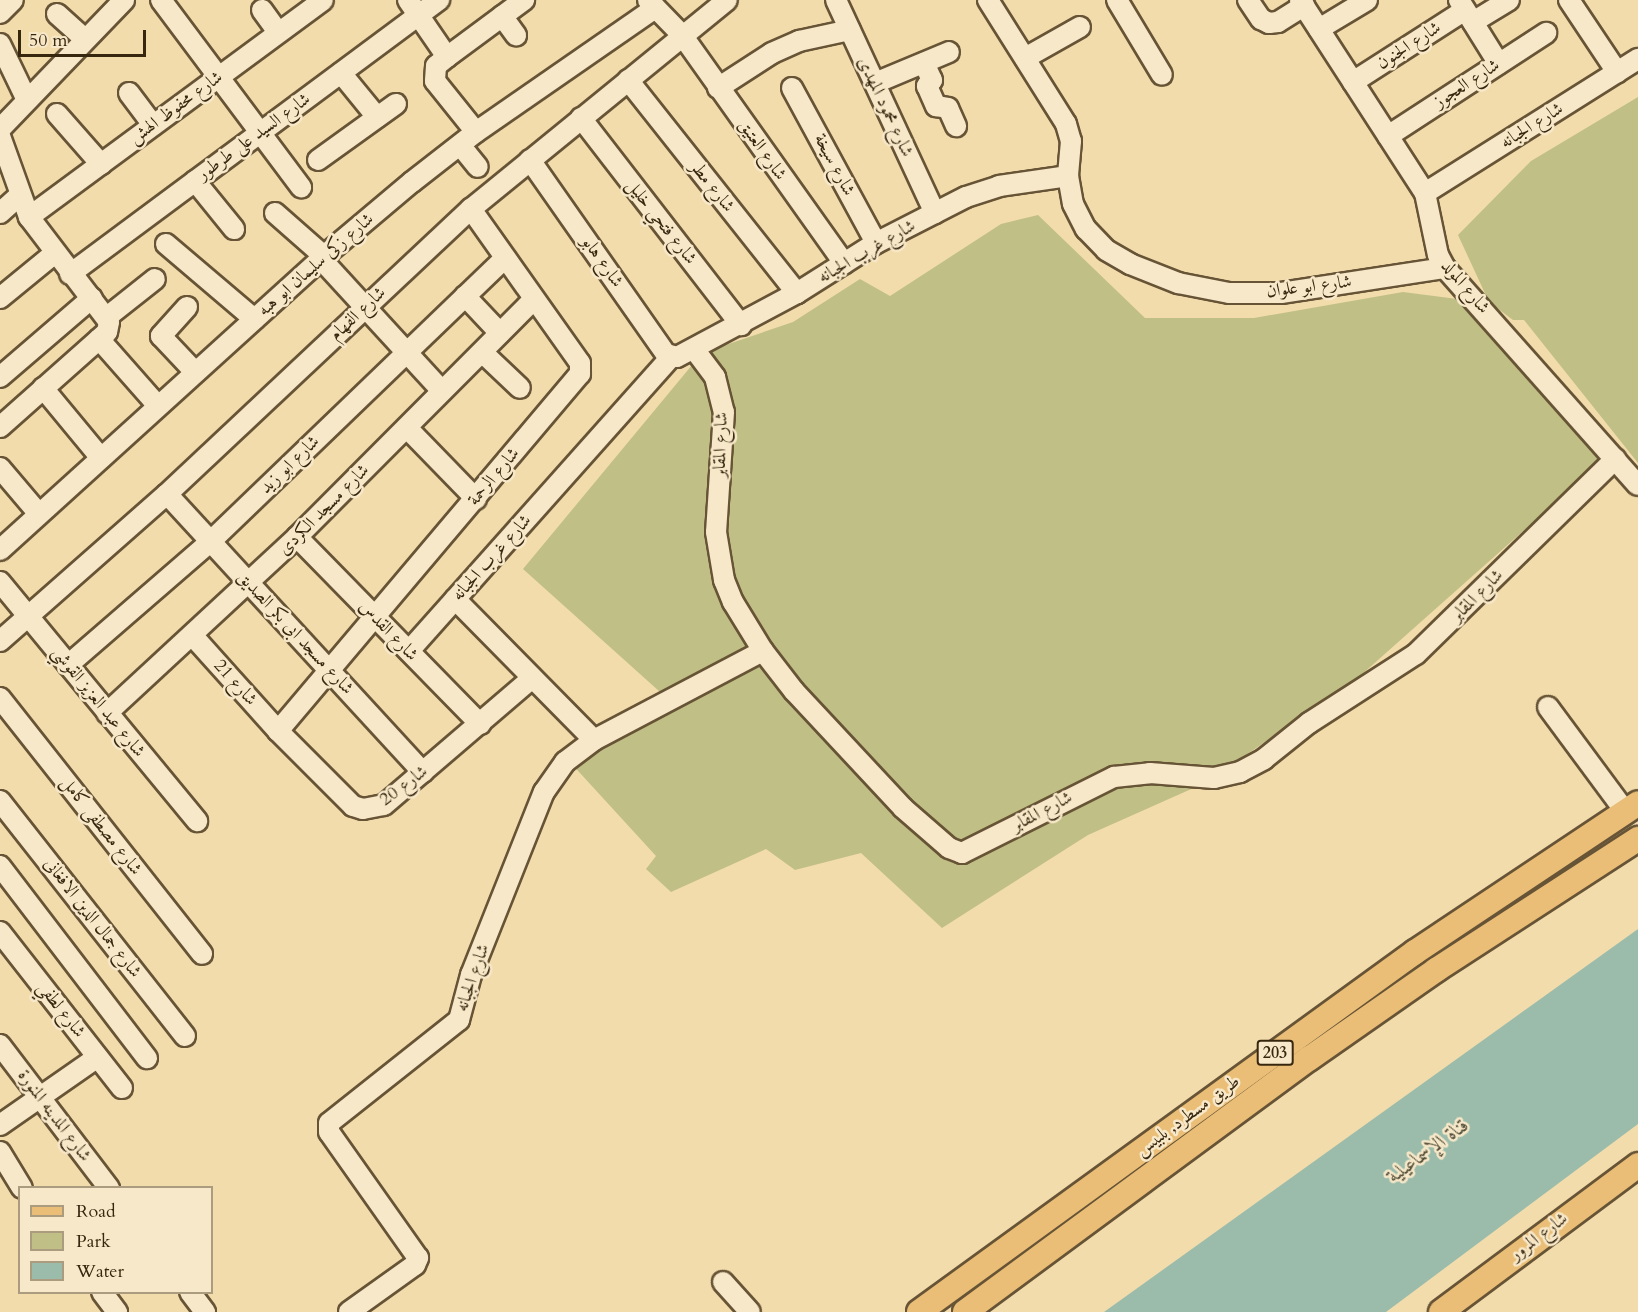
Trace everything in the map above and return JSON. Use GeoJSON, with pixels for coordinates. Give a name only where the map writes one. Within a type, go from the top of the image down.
{"type":"FeatureCollection","features":[{"type":"Feature","properties":{"kind":"main road","name":"طريق مسطرد, بلبيس"},"geometry":{"type":"LineString","coordinates":[[919,1312],[1415,952],[1631,807]]}},
{"type":"Feature","properties":{"kind":"main road","name":"طريق مسطرد, بلبيس"},"geometry":{"type":"LineString","coordinates":[[964,1312],[1310,1058],[1436,970],[1638,839]]}},
{"type":"Feature","properties":{"kind":"main road","name":"شارع المرور"},"geometry":{"type":"LineString","coordinates":[[1441,1312],[1638,1164]]}},
{"type":"Feature","properties":{"kind":"street"},"geometry":{"type":"LineString","coordinates":[[0,13],[13,0]]}},
{"type":"Feature","properties":{"kind":"street"},"geometry":{"type":"LineString","coordinates":[[161,0],[301,187]]}},
{"type":"Feature","properties":{"kind":"street","name":"شارع محفوظ الهش"},"geometry":{"type":"LineString","coordinates":[[29,217],[323,0]]}},
{"type":"Feature","properties":{"kind":"street","name":"شارع السيد على طرطور"},"geometry":{"type":"LineString","coordinates":[[70,274],[341,73],[414,8],[438,0]]}},
{"type":"Feature","properties":{"kind":"street","name":"شارع الفهام"},"geometry":{"type":"LineString","coordinates":[[0,641],[167,494],[471,209],[727,0]]}},
{"type":"Feature","properties":{"kind":"street","name":"شارع محمود المهدى"},"geometry":{"type":"LineString","coordinates":[[836,0],[935,213]]}},
{"type":"Feature","properties":{"kind":"street","name":"شارع ابو علوان"},"geometry":{"type":"LineString","coordinates":[[988,0],[1066,124],[1071,141],[1068,176],[1073,204],[1086,229],[1106,250],[1130,264],[1178,283],[1229,293],[1281,293],[1445,268]]}},
{"type":"Feature","properties":{"kind":"street"},"geometry":{"type":"LineString","coordinates":[[1117,0],[1162,75]]}},
{"type":"Feature","properties":{"kind":"street"},"geometry":{"type":"LineString","coordinates":[[1248,0],[1261,20],[1269,23],[1278,22],[1302,3]]}},
{"type":"Feature","properties":{"kind":"street"},"geometry":{"type":"LineString","coordinates":[[1319,30],[1367,0]]}},
{"type":"Feature","properties":{"kind":"street","name":"شارع الجنون"},"geometry":{"type":"LineString","coordinates":[[1353,82],[1466,11],[1509,0]]}},
{"type":"Feature","properties":{"kind":"street"},"geometry":{"type":"LineString","coordinates":[[1569,0],[1617,72]]}},
{"type":"Feature","properties":{"kind":"street"},"geometry":{"type":"LineString","coordinates":[[0,129],[121,1]]}},
{"type":"Feature","properties":{"kind":"street"},"geometry":{"type":"LineString","coordinates":[[476,132],[435,81],[436,66],[520,1]]}},
{"type":"Feature","properties":{"kind":"street","name":"شارع المولد"},"geometry":{"type":"LineString","coordinates":[[1302,3],[1425,193],[1438,255],[1445,268],[1638,485]]}},
{"type":"Feature","properties":{"kind":"street","name":"شارع العتيق"},"geometry":{"type":"LineString","coordinates":[[652,4],[682,35],[844,263]]}},
{"type":"Feature","properties":{"kind":"street","name":"شارع زكى سليمان ابو هبه"},"geometry":{"type":"LineString","coordinates":[[0,550],[323,258],[476,132],[652,4]]}},
{"type":"Feature","properties":{"kind":"street"},"geometry":{"type":"LineString","coordinates":[[414,8],[447,57]]}},
{"type":"Feature","properties":{"kind":"street"},"geometry":{"type":"LineString","coordinates":[[262,10],[278,33]]}},
{"type":"Feature","properties":{"kind":"street"},"geometry":{"type":"LineString","coordinates":[[1466,11],[1499,64]]}},
{"type":"Feature","properties":{"kind":"street"},"geometry":{"type":"LineString","coordinates":[[57,14],[85,39]]}},
{"type":"Feature","properties":{"kind":"street"},"geometry":{"type":"LineString","coordinates":[[502,16],[516,35]]}},
{"type":"Feature","properties":{"kind":"street"},"geometry":{"type":"LineString","coordinates":[[1025,58],[1080,27]]}},
{"type":"Feature","properties":{"kind":"street"},"geometry":{"type":"LineString","coordinates":[[718,88],[772,53],[799,41],[849,30]]}},
{"type":"Feature","properties":{"kind":"street","name":"شارع العجوز"},"geometry":{"type":"LineString","coordinates":[[1388,136],[1546,33]]}},
{"type":"Feature","properties":{"kind":"street"},"geometry":{"type":"LineString","coordinates":[[0,44],[27,99]]}},
{"type":"Feature","properties":{"kind":"street"},"geometry":{"type":"LineString","coordinates":[[875,83],[949,52]]}},
{"type":"Feature","properties":{"kind":"street","name":"شارع الجبانه"},"geometry":{"type":"LineString","coordinates":[[1425,193],[1638,59]]}},
{"type":"Feature","properties":{"kind":"street"},"geometry":{"type":"LineString","coordinates":[[924,63],[932,80],[927,86],[936,106],[948,108],[956,126]]}},
{"type":"Feature","properties":{"kind":"street"},"geometry":{"type":"LineString","coordinates":[[341,73],[377,117]]}},
{"type":"Feature","properties":{"kind":"street","name":"شارع مطر"},"geometry":{"type":"LineString","coordinates":[[628,80],[797,293]]}},
{"type":"Feature","properties":{"kind":"street","name":"شارع سيخة"},"geometry":{"type":"LineString","coordinates":[[792,88],[876,243]]}},
{"type":"Feature","properties":{"kind":"street"},"geometry":{"type":"LineString","coordinates":[[129,93],[153,125]]}},
{"type":"Feature","properties":{"kind":"street"},"geometry":{"type":"LineString","coordinates":[[318,160],[396,104]]}},
{"type":"Feature","properties":{"kind":"street"},"geometry":{"type":"LineString","coordinates":[[57,114],[100,164]]}},
{"type":"Feature","properties":{"kind":"street","name":"شارع فتحي خليل"},"geometry":{"type":"LineString","coordinates":[[581,118],[741,325]]}},
{"type":"Feature","properties":{"kind":"street"},"geometry":{"type":"LineString","coordinates":[[0,135],[19,196],[29,217],[70,274],[107,317],[107,332],[0,427]]}},
{"type":"Feature","properties":{"kind":"street"},"geometry":{"type":"LineString","coordinates":[[460,145],[478,167]]}},
{"type":"Feature","properties":{"kind":"street","name":"شارع هابو"},"geometry":{"type":"LineString","coordinates":[[530,160],[681,354]]}},
{"type":"Feature","properties":{"kind":"street","name":"شارع غرب الجبانه"},"geometry":{"type":"LineString","coordinates":[[409,651],[681,354],[741,325],[876,243],[935,213],[999,186],[1068,176]]}},
{"type":"Feature","properties":{"kind":"street"},"geometry":{"type":"LineString","coordinates":[[195,181],[234,229]]}},
{"type":"Feature","properties":{"kind":"street"},"geometry":{"type":"LineString","coordinates":[[0,213],[19,196]]}},
{"type":"Feature","properties":{"kind":"street","name":"شارع الرحمة"},"geometry":{"type":"LineString","coordinates":[[278,731],[332,671],[373,615],[476,499],[580,374],[580,363],[533,300],[471,209]]}},
{"type":"Feature","properties":{"kind":"street"},"geometry":{"type":"LineString","coordinates":[[274,213],[323,258],[442,392]]}},
{"type":"Feature","properties":{"kind":"street"},"geometry":{"type":"LineString","coordinates":[[166,244],[254,319]]}},
{"type":"Feature","properties":{"kind":"street"},"geometry":{"type":"LineString","coordinates":[[0,298],[55,253]]}},
{"type":"Feature","properties":{"kind":"street","name":"شارع ابو زيد"},"geometry":{"type":"LineString","coordinates":[[68,665],[211,541],[372,374],[406,352],[505,258]]}},
{"type":"Feature","properties":{"kind":"street"},"geometry":{"type":"LineString","coordinates":[[107,317],[155,279]]}},
{"type":"Feature","properties":{"kind":"street"},"geometry":{"type":"LineString","coordinates":[[465,296],[500,333]]}},
{"type":"Feature","properties":{"kind":"street"},"geometry":{"type":"LineString","coordinates":[[0,377],[92,298]]}},
{"type":"Feature","properties":{"kind":"street","name":"شارع مسجد الكردى"},"geometry":{"type":"LineString","coordinates":[[106,713],[249,584],[533,300]]}},
{"type":"Feature","properties":{"kind":"street"},"geometry":{"type":"LineString","coordinates":[[187,307],[161,336],[195,372]]}},
{"type":"Feature","properties":{"kind":"street"},"geometry":{"type":"LineString","coordinates":[[99,339],[158,406]]}},
{"type":"Feature","properties":{"kind":"street"},"geometry":{"type":"LineString","coordinates":[[482,352],[520,388]]}},
{"type":"Feature","properties":{"kind":"street","name":"شارع المقابر"},"geometry":{"type":"LineString","coordinates":[[681,354],[715,377],[724,412],[718,556],[733,602],[763,651],[903,807],[949,848],[969,852],[1114,777],[1150,773],[1214,778],[1240,772],[1264,759],[1309,723],[1416,654],[1615,459]]}},
{"type":"Feature","properties":{"kind":"street"},"geometry":{"type":"LineString","coordinates":[[43,388],[101,458]]}},
{"type":"Feature","properties":{"kind":"street"},"geometry":{"type":"LineString","coordinates":[[407,428],[476,499]]}},
{"type":"Feature","properties":{"kind":"street"},"geometry":{"type":"LineString","coordinates":[[0,468],[39,514]]}},
{"type":"Feature","properties":{"kind":"street","name":"شارع مسجد ابى بكر الصديق"},"geometry":{"type":"LineString","coordinates":[[167,494],[423,772]]}},
{"type":"Feature","properties":{"kind":"street","name":"شارع القدس"},"geometry":{"type":"LineString","coordinates":[[297,537],[480,724]]}},
{"type":"Feature","properties":{"kind":"street","name":"شارع عبد العزيز القوشي"},"geometry":{"type":"LineString","coordinates":[[0,582],[197,821]]}},
{"type":"Feature","properties":{"kind":"street"},"geometry":{"type":"LineString","coordinates":[[455,599],[531,679],[594,740]]}},
{"type":"Feature","properties":{"kind":"street","name":"شارع 21"},"geometry":{"type":"LineString","coordinates":[[192,635],[278,731]]}},
{"type":"Feature","properties":{"kind":"street","name":"شارع الجبانه"},"geometry":{"type":"LineString","coordinates":[[349,1312],[414,1265],[418,1258],[329,1132],[329,1123],[459,1020],[471,975],[544,792],[565,762],[594,740],[763,651]]}},
{"type":"Feature","properties":{"kind":"street","name":"شارع 20"},"geometry":{"type":"LineString","coordinates":[[278,731],[352,806],[363,809],[384,805],[531,679]]}},
{"type":"Feature","properties":{"kind":"street","name":"شارع مصطفى كامل"},"geometry":{"type":"LineString","coordinates":[[0,698],[202,954]]}},
{"type":"Feature","properties":{"kind":"street"},"geometry":{"type":"LineString","coordinates":[[1548,707],[1631,807]]}},
{"type":"Feature","properties":{"kind":"street","name":"شارع جمال الدين الافغانى"},"geometry":{"type":"LineString","coordinates":[[0,801],[185,1036]]}},
{"type":"Feature","properties":{"kind":"street"},"geometry":{"type":"LineString","coordinates":[[0,866],[147,1059]]}},
{"type":"Feature","properties":{"kind":"street","name":"شارع لطفي"},"geometry":{"type":"LineString","coordinates":[[0,932],[122,1088]]}},
{"type":"Feature","properties":{"kind":"street","name":"شارع المدينه المنورة"},"geometry":{"type":"LineString","coordinates":[[0,1045],[107,1186]]}},
{"type":"Feature","properties":{"kind":"street"},"geometry":{"type":"LineString","coordinates":[[0,1125],[98,1057]]}},
{"type":"Feature","properties":{"kind":"street"},"geometry":{"type":"LineString","coordinates":[[0,1152],[21,1186]]}},
{"type":"Feature","properties":{"kind":"street"},"geometry":{"type":"LineString","coordinates":[[723,1282],[750,1312]]}},
{"type":"Feature","properties":{"kind":"street"},"geometry":{"type":"LineString","coordinates":[[103,1294],[117,1312]]}},
{"type":"Feature","properties":{"kind":"street"},"geometry":{"type":"LineString","coordinates":[[191,1294],[205,1312]]}},
{"type":"Feature","properties":{"kind":"green space"},"geometry":{"type":"Polygon","coordinates":[[[1638,97],[1638,463],[1524,320],[1513,320],[1489,302],[1458,235],[1531,161],[1638,97]]]}},
{"type":"Feature","properties":{"kind":"green space"},"geometry":{"type":"Polygon","coordinates":[[[1038,215],[1145,318],[1254,318],[1403,292],[1465,300],[1601,462],[1360,676],[1207,782],[1088,835],[942,928],[861,853],[795,870],[766,849],[671,892],[646,869],[656,856],[569,761],[679,709],[523,569],[702,353],[793,322],[860,279],[890,296],[1001,224],[1038,215]]]}},
{"type":"Feature","properties":{"kind":"water","name":"قناة الإسماعيلية"},"geometry":{"type":"Polygon","coordinates":[[[1638,929],[1638,1124],[1386,1312],[1104,1312],[1638,929]]]}}]}
